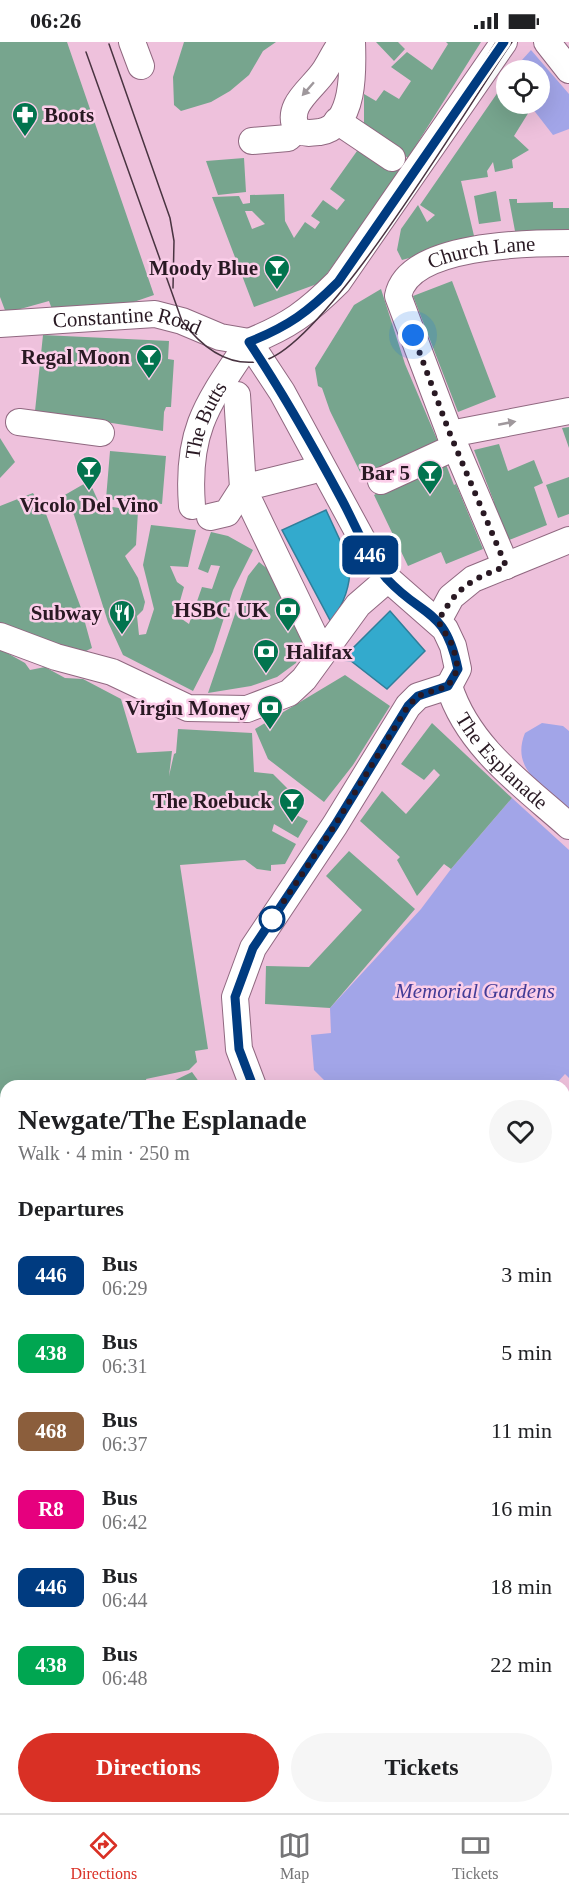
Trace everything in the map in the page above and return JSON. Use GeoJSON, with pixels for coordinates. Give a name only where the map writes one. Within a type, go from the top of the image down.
{"type":"FeatureCollection","features":[{"type":"Feature","properties":{"kind":"street"},"geometry":{"type":"LineString","coordinates":[[132,42],[141,66]]}},
{"type":"Feature","properties":{"kind":"street"},"geometry":{"type":"LineString","coordinates":[[342,42],[325,71],[299,100],[293,116],[297,130],[303,133],[326,131],[344,113],[353,68],[352,42]]}},
{"type":"Feature","properties":{"kind":"street"},"geometry":{"type":"LineString","coordinates":[[251,1080],[239,1049],[235,997],[253,948],[335,825],[408,706],[418,696],[448,686],[458,669],[453,646],[438,621],[388,579],[370,554],[282,392],[249,342],[273,333],[307,313],[338,282],[504,42]]}},
{"type":"Feature","properties":{"kind":"street"},"geometry":{"type":"LineString","coordinates":[[547,42],[569,70]]}},
{"type":"Feature","properties":{"kind":"street"},"geometry":{"type":"LineString","coordinates":[[337,121],[392,158]]}},
{"type":"Feature","properties":{"kind":"street"},"geometry":{"type":"LineString","coordinates":[[252,141],[288,138],[297,130]]}},
{"type":"Feature","properties":{"kind":"street","name":"Church Lane"},"geometry":{"type":"LineString","coordinates":[[452,440],[398,296],[400,284],[410,273],[442,258],[483,248],[531,243],[569,243]]}},
{"type":"Feature","properties":{"kind":"street","name":"Constantine Road"},"geometry":{"type":"LineString","coordinates":[[1,323],[137,317],[155,314],[171,317],[220,337],[249,342]]}},
{"type":"Feature","properties":{"kind":"street","name":"The Butts"},"geometry":{"type":"LineString","coordinates":[[243,488],[227,513],[201,512],[190,477],[193,444],[213,394],[249,342]]}},
{"type":"Feature","properties":{"kind":"street"},"geometry":{"type":"LineString","coordinates":[[237,395],[243,488],[319,646]]}},
{"type":"Feature","properties":{"kind":"street"},"geometry":{"type":"LineString","coordinates":[[381,481],[452,440],[569,411]]}},
{"type":"Feature","properties":{"kind":"street"},"geometry":{"type":"LineString","coordinates":[[19,422],[100,433]]}},
{"type":"Feature","properties":{"kind":"street"},"geometry":{"type":"LineString","coordinates":[[452,440],[506,566]]}},
{"type":"Feature","properties":{"kind":"street"},"geometry":{"type":"LineString","coordinates":[[243,488],[311,471]]}},
{"type":"Feature","properties":{"kind":"street"},"geometry":{"type":"LineString","coordinates":[[438,621],[451,597],[473,579],[569,540]]}},
{"type":"Feature","properties":{"kind":"street"},"geometry":{"type":"LineString","coordinates":[[0,636],[56,657],[112,672],[188,708],[247,709],[289,693],[304,679],[358,604],[388,579]]}},
{"type":"Feature","properties":{"kind":"street","name":"The Esplanade"},"geometry":{"type":"LineString","coordinates":[[448,686],[482,748],[569,826]]}},
{"type":"Feature","properties":{"kind":"green space"},"geometry":{"type":"Polygon","coordinates":[[[531,50],[540,60],[522,60],[531,50]]]}},
{"type":"Feature","properties":{"kind":"green space"},"geometry":{"type":"Polygon","coordinates":[[[550,72],[569,94],[569,129],[553,135],[537,114],[550,114],[550,72]]]}},
{"type":"Feature","properties":{"kind":"green space"},"geometry":{"type":"Polygon","coordinates":[[[542,723],[563,726],[569,731],[569,809],[540,785],[526,767],[522,757],[525,733],[542,723]]]}},
{"type":"Feature","properties":{"kind":"green space","name":"Memorial Gardens"},"geometry":{"type":"Polygon","coordinates":[[[512,798],[569,850],[569,1078],[565,1074],[560,1080],[324,1080],[314,1070],[311,1035],[331,1033],[330,1008],[421,909],[451,869],[512,798]]]}},
{"type":"Feature","properties":{"kind":"shaded area"},"geometry":{"type":"Polygon","coordinates":[[[326,510],[350,562],[346,594],[331,622],[282,530],[326,510]]]}},
{"type":"Feature","properties":{"kind":"shaded area"},"geometry":{"type":"Polygon","coordinates":[[[390,611],[425,651],[387,689],[351,661],[341,660],[390,611]]]}},
{"type":"Feature","properties":{"kind":"building"},"geometry":{"type":"Polygon","coordinates":[[[0,42],[67,42],[154,295],[93,316],[90,305],[54,315],[49,301],[6,313],[0,297],[0,42]]]}},
{"type":"Feature","properties":{"kind":"building"},"geometry":{"type":"Polygon","coordinates":[[[184,42],[276,42],[263,51],[249,75],[230,91],[211,102],[181,111],[174,105],[173,77],[184,42]]]}},
{"type":"Feature","properties":{"kind":"building"},"geometry":{"type":"Polygon","coordinates":[[[376,42],[398,42],[405,49],[394,61],[376,42]]]}},
{"type":"Feature","properties":{"kind":"building"},"geometry":{"type":"Polygon","coordinates":[[[446,42],[481,42],[408,158],[364,127],[364,94],[376,101],[384,90],[399,99],[411,81],[391,67],[407,52],[432,70],[448,44],[446,42]]]}},
{"type":"Feature","properties":{"kind":"building"},"geometry":{"type":"Polygon","coordinates":[[[496,95],[496,114],[528,114],[514,136],[529,150],[512,160],[513,168],[495,172],[493,162],[487,171],[488,177],[461,181],[475,240],[402,260],[397,250],[401,229],[418,205],[427,222],[435,215],[420,205],[496,95]]]}},
{"type":"Feature","properties":{"kind":"building"},"geometry":{"type":"Polygon","coordinates":[[[362,144],[401,173],[323,279],[317,284],[254,307],[212,197],[239,196],[243,204],[250,203],[250,195],[284,194],[285,221],[294,238],[305,222],[315,229],[320,222],[311,216],[323,200],[337,210],[345,200],[330,189],[362,144]],[[245,211],[252,229],[265,224],[252,211],[245,211]]]}},
{"type":"Feature","properties":{"kind":"building"},"geometry":{"type":"Polygon","coordinates":[[[244,158],[246,192],[218,195],[206,161],[244,158]]]}},
{"type":"Feature","properties":{"kind":"building"},"geometry":{"type":"Polygon","coordinates":[[[496,191],[501,221],[479,224],[474,196],[496,191]]]}},
{"type":"Feature","properties":{"kind":"building"},"geometry":{"type":"Polygon","coordinates":[[[509,199],[517,199],[517,203],[553,202],[553,208],[569,208],[569,230],[515,231],[509,199]]]}},
{"type":"Feature","properties":{"kind":"building"},"geometry":{"type":"Polygon","coordinates":[[[452,281],[496,397],[458,412],[413,296],[452,281]]]}},
{"type":"Feature","properties":{"kind":"building"},"geometry":{"type":"Polygon","coordinates":[[[381,289],[405,364],[439,444],[364,480],[330,411],[322,388],[318,386],[315,368],[354,305],[381,289]]]}},
{"type":"Feature","properties":{"kind":"building"},"geometry":{"type":"Polygon","coordinates":[[[43,335],[169,341],[168,359],[174,360],[171,407],[166,407],[164,412],[163,431],[35,411],[43,335]]]}},
{"type":"Feature","properties":{"kind":"building"},"geometry":{"type":"Polygon","coordinates":[[[569,427],[569,448],[562,428],[569,427]]]}},
{"type":"Feature","properties":{"kind":"building"},"geometry":{"type":"Polygon","coordinates":[[[0,438],[15,462],[0,478],[0,438]]]}},
{"type":"Feature","properties":{"kind":"building"},"geometry":{"type":"Polygon","coordinates":[[[499,444],[508,471],[534,460],[543,483],[534,487],[547,525],[504,542],[490,505],[494,502],[474,450],[499,444]]]}},
{"type":"Feature","properties":{"kind":"building"},"geometry":{"type":"Polygon","coordinates":[[[110,451],[166,456],[162,504],[106,499],[110,451]]]}},
{"type":"Feature","properties":{"kind":"building"},"geometry":{"type":"Polygon","coordinates":[[[445,462],[483,549],[446,564],[441,552],[408,566],[374,495],[414,473],[445,462]]]}},
{"type":"Feature","properties":{"kind":"building"},"geometry":{"type":"Polygon","coordinates":[[[569,477],[569,514],[558,518],[546,485],[569,477]]]}},
{"type":"Feature","properties":{"kind":"building"},"geometry":{"type":"Polygon","coordinates":[[[89,481],[100,505],[138,511],[136,545],[125,556],[138,578],[145,602],[143,610],[137,616],[139,635],[146,634],[154,609],[143,565],[151,525],[196,530],[188,567],[170,566],[177,582],[184,587],[176,615],[189,624],[202,587],[212,589],[220,566],[211,565],[208,573],[198,569],[211,532],[228,536],[253,550],[233,590],[213,652],[193,691],[123,655],[108,622],[74,515],[63,496],[89,481]]]}},
{"type":"Feature","properties":{"kind":"building"},"geometry":{"type":"Polygon","coordinates":[[[33,493],[46,514],[81,608],[92,648],[84,652],[0,629],[0,506],[33,493]]]}},
{"type":"Feature","properties":{"kind":"building"},"geometry":{"type":"Polygon","coordinates":[[[259,562],[274,574],[303,624],[303,645],[296,663],[277,677],[251,686],[208,693],[248,576],[259,562]]]}},
{"type":"Feature","properties":{"kind":"building"},"geometry":{"type":"Polygon","coordinates":[[[0,649],[25,663],[30,670],[45,667],[65,678],[83,679],[121,699],[137,753],[172,751],[169,776],[176,753],[178,729],[252,733],[254,772],[273,774],[289,790],[283,808],[308,821],[298,838],[274,824],[272,831],[296,844],[285,864],[271,865],[271,871],[257,869],[245,860],[180,865],[208,1049],[195,1051],[197,1062],[189,1070],[146,1080],[0,1080],[0,649]]]}},
{"type":"Feature","properties":{"kind":"building"},"geometry":{"type":"Polygon","coordinates":[[[345,675],[390,706],[353,765],[324,802],[268,759],[255,729],[345,675]]]}},
{"type":"Feature","properties":{"kind":"building"},"geometry":{"type":"Polygon","coordinates":[[[432,723],[512,798],[451,869],[444,864],[417,896],[397,860],[400,857],[360,821],[382,791],[406,814],[440,775],[434,769],[424,780],[401,764],[432,723]]]}},
{"type":"Feature","properties":{"kind":"building"},"geometry":{"type":"Polygon","coordinates":[[[349,851],[415,909],[330,1008],[265,1004],[266,966],[309,967],[362,910],[326,876],[349,851]]]}},
{"type":"Feature","properties":{"kind":"building"},"geometry":{"type":"Polygon","coordinates":[[[192,1072],[198,1080],[175,1080],[192,1072]]]}},
{"type":"Feature","properties":{"kind":"tram line"},"geometry":{"type":"LineString","coordinates":[[431,154],[437,136],[496,42]]}},
{"type":"Feature","properties":{"kind":"tram line"},"geometry":{"type":"LineString","coordinates":[[86,52],[182,321],[198,339],[216,353],[238,361],[250,362],[262,361],[289,346],[322,314],[394,220],[512,42]]}},
{"type":"Feature","properties":{"kind":"tram line"},"geometry":{"type":"LineString","coordinates":[[109,44],[170,218],[174,241],[173,288]]}},
{"type":"Feature","properties":{"kind":"bus line","name":"446"},"geometry":{"type":"LineString","coordinates":[[251,1080],[239,1049],[235,997],[253,948],[335,825],[408,706],[418,696],[428,691],[448,686],[458,669],[453,646],[445,629],[388,579],[370,554],[282,392],[249,342],[273,333],[307,313],[338,282],[504,42]]}},
{"type":"Feature","properties":{"kind":"place","name":"Boots"},"geometry":{"type":"Point","coordinates":[25,138]}},
{"type":"Feature","properties":{"kind":"place","name":"Moody Blue"},"geometry":{"type":"Point","coordinates":[277,291]}},
{"type":"Feature","properties":{"kind":"place","name":"Regal Moon"},"geometry":{"type":"Point","coordinates":[149,380]}},
{"type":"Feature","properties":{"kind":"place","name":"Vicolo Del Vino"},"geometry":{"type":"Point","coordinates":[89,492]}},
{"type":"Feature","properties":{"kind":"place","name":"Bar 5"},"geometry":{"type":"Point","coordinates":[430,496]}},
{"type":"Feature","properties":{"kind":"place","name":"HSBC UK"},"geometry":{"type":"Point","coordinates":[288,633]}},
{"type":"Feature","properties":{"kind":"place","name":"Subway"},"geometry":{"type":"Point","coordinates":[122,636]}},
{"type":"Feature","properties":{"kind":"place","name":"Halifax"},"geometry":{"type":"Point","coordinates":[266,675]}},
{"type":"Feature","properties":{"kind":"place","name":"Virgin Money"},"geometry":{"type":"Point","coordinates":[270,731]}},
{"type":"Feature","properties":{"kind":"place","name":"The Roebuck"},"geometry":{"type":"Point","coordinates":[292,824]}},
{"type":"Feature","properties":{"kind":"route"},"geometry":{"type":"LineString","coordinates":[[272,919],[335,825],[408,706],[418,696],[428,691],[448,686],[458,669],[453,646],[445,629],[438,621],[451,597],[473,579],[506,566],[450,434],[413,335]]}}]}
